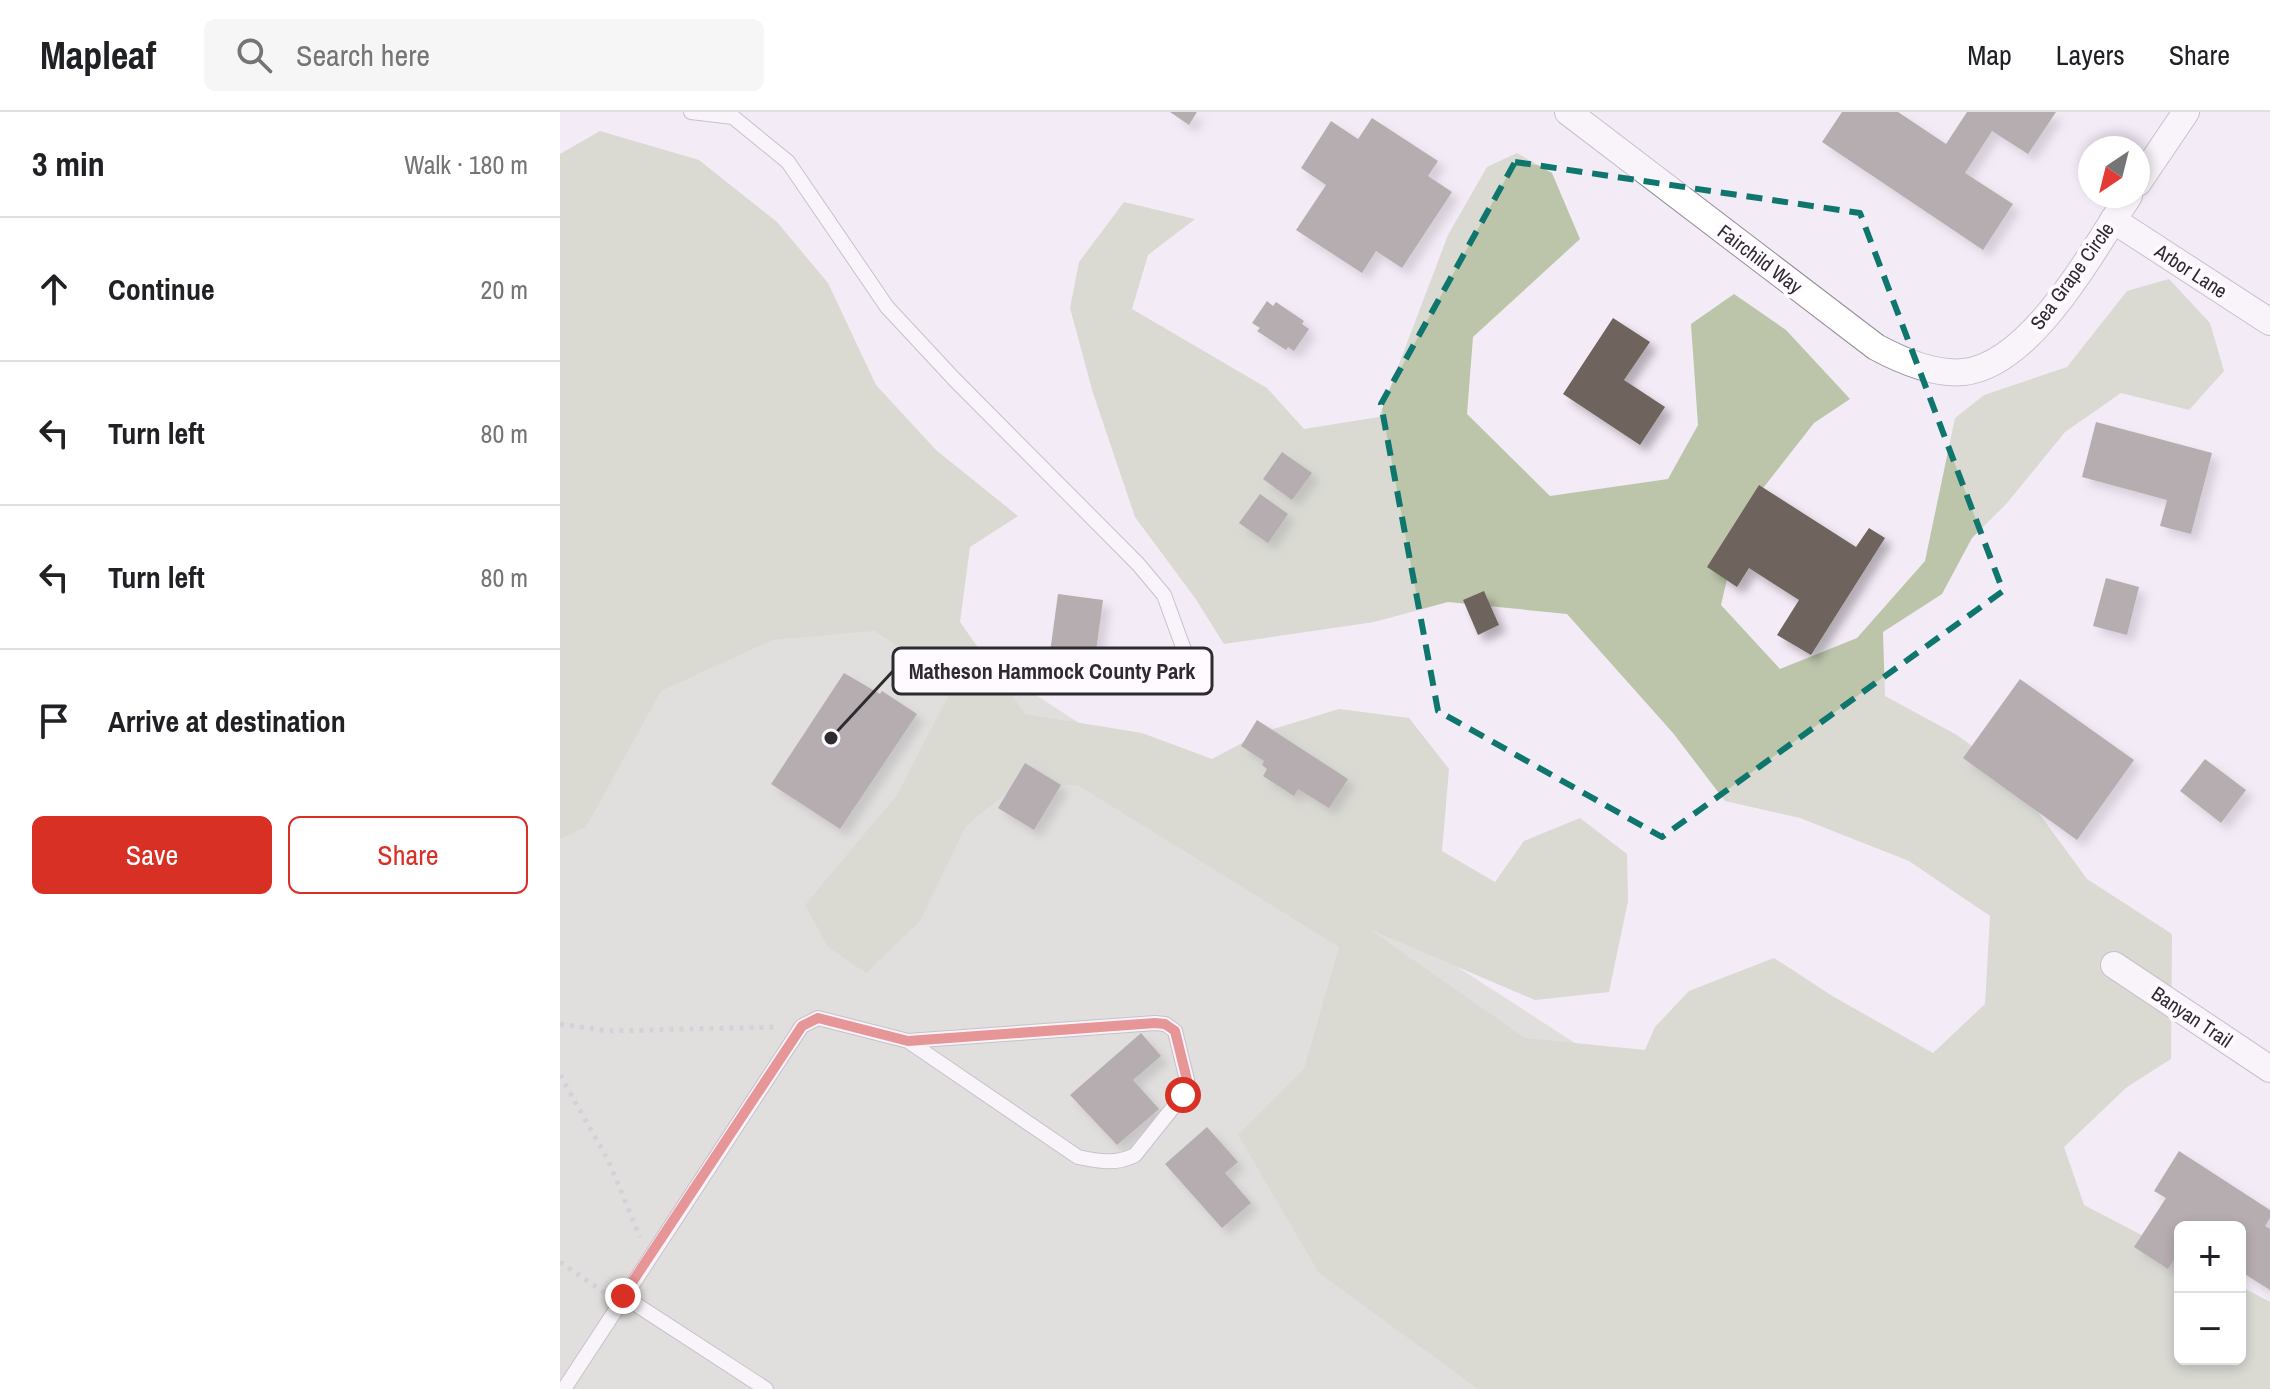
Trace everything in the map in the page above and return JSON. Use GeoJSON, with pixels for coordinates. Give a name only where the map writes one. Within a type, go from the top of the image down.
{"type":"FeatureCollection","features":[{"type":"Feature","properties":{"kind":"street","name":"Fairchild Way"},"geometry":{"type":"LineString","coordinates":[[1568,112],[1876,347],[1933,369],[1968,372]]}},
{"type":"Feature","properties":{"kind":"street"},"geometry":{"type":"LineString","coordinates":[[2150,165],[2186,112]]}},
{"type":"Feature","properties":{"kind":"street","name":"Sea Grape Circle"},"geometry":{"type":"LineString","coordinates":[[1968,372],[2004,357],[2035,329],[2066,291],[2121,208]]}},
{"type":"Feature","properties":{"kind":"street","name":"Arbor Lane"},"geometry":{"type":"LineString","coordinates":[[2113,220],[2270,322]]}},
{"type":"Feature","properties":{"kind":"street","name":"Banyan Trail"},"geometry":{"type":"LineString","coordinates":[[2114,965],[2270,1069]]}},
{"type":"Feature","properties":{"kind":"lane"},"geometry":{"type":"LineString","coordinates":[[691,112],[733,117],[788,162],[887,307],[1138,564],[1164,595],[1194,677]]}},
{"type":"Feature","properties":{"kind":"lane"},"geometry":{"type":"LineString","coordinates":[[564,1389],[802,1026],[818,1018],[908,1041],[1165,1024],[1175,1031],[1187,1080],[1183,1095],[1135,1155],[1125,1160],[1100,1162],[1078,1157],[908,1041]]}},
{"type":"Feature","properties":{"kind":"lane"},"geometry":{"type":"LineString","coordinates":[[621,1299],[766,1389]]}},
{"type":"Feature","properties":{"kind":"path"},"geometry":{"type":"LineString","coordinates":[[560,1024],[608,1031],[802,1026]]}},
{"type":"Feature","properties":{"kind":"path"},"geometry":{"type":"LineString","coordinates":[[560,1075],[608,1160],[649,1260]]}},
{"type":"Feature","properties":{"kind":"path"},"geometry":{"type":"LineString","coordinates":[[560,1262],[621,1299]]}},
{"type":"Feature","properties":{"kind":"highlighted area"},"geometry":{"type":"Polygon","coordinates":[[[1515,162],[1860,213],[2003,591],[1662,837],[1438,711],[1381,404],[1515,162]]]}},
{"type":"Feature","properties":{"kind":"green space"},"geometry":{"type":"Polygon","coordinates":[[[600,131],[699,160],[777,222],[828,283],[876,385],[936,450],[1018,516],[970,547],[960,622],[1025,714],[1142,733],[1212,759],[1263,732],[1339,709],[1409,718],[1449,769],[1442,851],[1495,882],[1524,841],[1580,818],[1627,854],[1628,901],[1609,992],[1535,1000],[1369,929],[1525,1038],[1645,1050],[1655,1027],[1689,991],[1774,958],[1834,997],[1933,1053],[1985,1004],[1990,916],[1909,861],[1800,818],[1725,801],[1673,733],[1567,614],[1448,602],[1374,622],[1224,644],[1195,598],[1135,517],[1093,393],[1070,308],[1079,262],[1124,202],[1195,219],[1148,255],[1132,309],[1267,388],[1304,429],[1379,417],[1448,235],[1487,167],[1517,153],[1552,173],[1580,239],[1473,337],[1467,414],[1550,496],[1668,479],[1698,425],[1691,324],[1734,294],[1786,330],[1850,399],[1814,423],[1742,515],[1721,605],[1780,669],[1857,638],[1925,561],[1955,418],[1984,395],[2067,367],[2127,291],[2169,279],[2210,323],[2224,371],[2189,410],[2121,393],[2065,432],[2007,503],[1972,538],[1942,594],[1883,632],[1885,696],[1957,735],[2011,775],[2087,879],[2172,934],[2171,1059],[2127,1087],[2064,1147],[2084,1205],[2174,1252],[2174,1365],[2246,1365],[2246,1289],[2270,1302],[2270,1389],[1478,1389],[1319,1273],[1238,1135],[1304,1069],[1339,947],[1079,786],[1020,782],[966,826],[920,921],[866,973],[828,947],[805,905],[897,795],[954,685],[875,631],[772,640],[661,691],[586,827],[560,839],[560,154],[600,131]]]}},
{"type":"Feature","properties":{"kind":"green space"},"geometry":{"type":"Polygon","coordinates":[[[560,388],[1823,1203],[2174,1356],[2174,1365],[2246,1365],[2270,1389],[560,1389],[560,388]]]}},
{"type":"Feature","properties":{"kind":"building"},"geometry":{"type":"Polygon","coordinates":[[[1170,112],[1197,112],[1189,125],[1170,112]]]}},
{"type":"Feature","properties":{"kind":"building"},"geometry":{"type":"Polygon","coordinates":[[[1842,112],[1898,112],[1946,144],[1967,112],[2056,112],[2028,154],[1992,131],[1965,173],[2013,204],[1983,250],[1822,142],[1842,112]]]}},
{"type":"Feature","properties":{"kind":"building"},"geometry":{"type":"Polygon","coordinates":[[[1372,118],[1438,161],[1428,176],[1452,192],[1402,268],[1376,251],[1362,273],[1296,230],[1326,185],[1301,168],[1331,121],[1358,139],[1372,118]]]}},
{"type":"Feature","properties":{"kind":"building"},"geometry":{"type":"Polygon","coordinates":[[[1267,301],[1273,306],[1276,302],[1304,321],[1302,324],[1309,329],[1294,351],[1288,347],[1286,350],[1257,331],[1260,328],[1252,323],[1267,301]]]}},
{"type":"Feature","properties":{"kind":"building"},"geometry":{"type":"Polygon","coordinates":[[[1613,318],[1650,342],[1624,380],[1665,407],[1640,445],[1563,394],[1613,318]]]}},
{"type":"Feature","properties":{"kind":"building"},"geometry":{"type":"Polygon","coordinates":[[[2096,422],[2212,453],[2191,534],[2160,526],[2167,500],[2082,477],[2096,422]]]}},
{"type":"Feature","properties":{"kind":"building"},"geometry":{"type":"Polygon","coordinates":[[[1282,452],[1312,473],[1292,500],[1263,479],[1282,452]]]}},
{"type":"Feature","properties":{"kind":"building"},"geometry":{"type":"Polygon","coordinates":[[[1759,485],[1856,547],[1869,528],[1885,538],[1811,655],[1777,635],[1799,600],[1749,568],[1737,587],[1707,567],[1759,485]]]}},
{"type":"Feature","properties":{"kind":"building"},"geometry":{"type":"Polygon","coordinates":[[[1260,494],[1288,514],[1268,543],[1239,523],[1260,494]]]}},
{"type":"Feature","properties":{"kind":"building"},"geometry":{"type":"Polygon","coordinates":[[[2106,578],[2139,587],[2127,635],[2093,626],[2106,578]]]}},
{"type":"Feature","properties":{"kind":"building"},"geometry":{"type":"Polygon","coordinates":[[[1484,591],[1499,625],[1478,635],[1463,600],[1484,591]]]}},
{"type":"Feature","properties":{"kind":"building"},"geometry":{"type":"Polygon","coordinates":[[[1058,594],[1103,600],[1093,673],[1048,667],[1058,594]]]}},
{"type":"Feature","properties":{"kind":"building"},"geometry":{"type":"Polygon","coordinates":[[[844,673],[880,694],[882,691],[917,714],[840,829],[771,784],[844,673]]]}},
{"type":"Feature","properties":{"kind":"building"},"geometry":{"type":"Polygon","coordinates":[[[2020,679],[2134,760],[2077,840],[1963,758],[2020,679]]]}},
{"type":"Feature","properties":{"kind":"building"},"geometry":{"type":"Polygon","coordinates":[[[1257,720],[1348,779],[1329,808],[1298,789],[1294,796],[1263,776],[1267,769],[1262,765],[1264,761],[1241,746],[1257,720]]]}},
{"type":"Feature","properties":{"kind":"building"},"geometry":{"type":"Polygon","coordinates":[[[2205,759],[2246,790],[2221,823],[2180,791],[2205,759]]]}},
{"type":"Feature","properties":{"kind":"building"},"geometry":{"type":"Polygon","coordinates":[[[1025,763],[1061,785],[1034,830],[998,808],[1025,763]]]}},
{"type":"Feature","properties":{"kind":"building"},"geometry":{"type":"Polygon","coordinates":[[[1141,1033],[1161,1056],[1133,1080],[1159,1109],[1117,1145],[1070,1095],[1141,1033]]]}},
{"type":"Feature","properties":{"kind":"building"},"geometry":{"type":"Polygon","coordinates":[[[1207,1127],[1238,1162],[1225,1173],[1251,1203],[1222,1228],[1165,1164],[1207,1127]]]}},
{"type":"Feature","properties":{"kind":"building"},"geometry":{"type":"Polygon","coordinates":[[[2179,1151],[2270,1210],[2265,1226],[2270,1229],[2270,1290],[2246,1275],[2246,1221],[2174,1221],[2174,1260],[2168,1269],[2134,1247],[2166,1198],[2154,1191],[2179,1151]]]}},
{"type":"Feature","properties":{"kind":"place","name":"Matheson Hammock County Park"},"geometry":{"type":"Point","coordinates":[831,738]}},
{"type":"Feature","properties":{"kind":"route"},"geometry":{"type":"LineString","coordinates":[[623,1296],[802,1026],[818,1018],[908,1041],[1165,1024],[1175,1031],[1187,1080],[1183,1095]]}}]}
